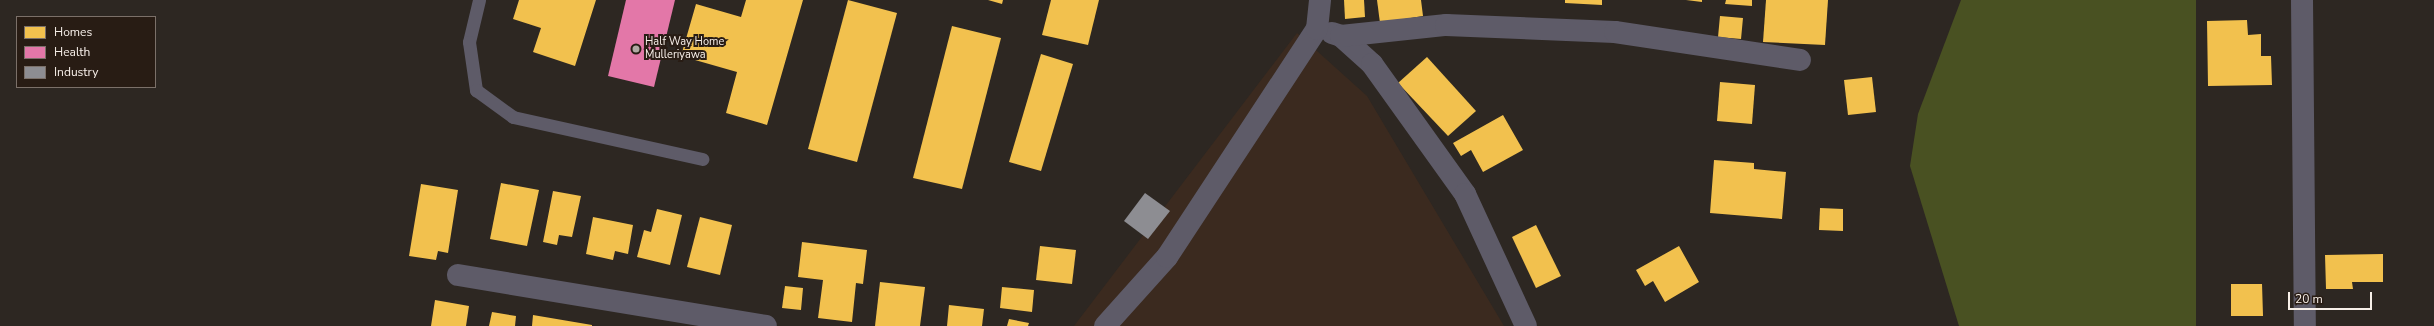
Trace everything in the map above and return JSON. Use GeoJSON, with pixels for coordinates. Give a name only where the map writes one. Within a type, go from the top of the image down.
{"type":"FeatureCollection","features":[{"type":"Feature","properties":{"kind":"street"},"geometry":{"type":"LineString","coordinates":[[1105,326],[1167,257],[1317,29],[1320,0]]}},
{"type":"Feature","properties":{"kind":"street"},"geometry":{"type":"LineString","coordinates":[[2302,0],[2305,326]]}},
{"type":"Feature","properties":{"kind":"street"},"geometry":{"type":"LineString","coordinates":[[1317,29],[1341,36],[1446,25],[1615,32],[1800,60]]}},
{"type":"Feature","properties":{"kind":"street"},"geometry":{"type":"LineString","coordinates":[[1341,36],[1372,64],[1465,194],[1526,326]]}},
{"type":"Feature","properties":{"kind":"street"},"geometry":{"type":"LineString","coordinates":[[458,275],[766,326]]}},
{"type":"Feature","properties":{"kind":"lane"},"geometry":{"type":"LineString","coordinates":[[479,0],[469,42],[476,90],[513,116],[702,159]]}},
{"type":"Feature","properties":{"kind":"shaded area"},"geometry":{"type":"Polygon","coordinates":[[[1297,33],[1367,96],[1504,326],[1074,326],[1297,33]]]}},
{"type":"Feature","properties":{"kind":"green space"},"geometry":{"type":"Polygon","coordinates":[[[1961,0],[2196,0],[2196,326],[1959,326],[1910,166],[1918,114],[1961,0]]]}},
{"type":"Feature","properties":{"kind":"building: Homes"},"geometry":{"type":"Polygon","coordinates":[[[519,0],[596,0],[575,66],[533,52],[541,28],[513,19],[519,0]]]}},
{"type":"Feature","properties":{"kind":"building: Homes"},"geometry":{"type":"Polygon","coordinates":[[[746,0],[803,0],[767,125],[726,113],[737,72],[681,56],[696,4],[741,17],[746,0]]]}},
{"type":"Feature","properties":{"kind":"building: Homes"},"geometry":{"type":"Polygon","coordinates":[[[848,0],[897,13],[857,162],[808,149],[848,0]]]}},
{"type":"Feature","properties":{"kind":"building: Homes"},"geometry":{"type":"Polygon","coordinates":[[[988,0],[1003,0],[1002,4],[988,0]]]}},
{"type":"Feature","properties":{"kind":"building: Homes"},"geometry":{"type":"Polygon","coordinates":[[[1051,0],[1099,0],[1088,45],[1042,35],[1051,0]]]}},
{"type":"Feature","properties":{"kind":"building: Homes"},"geometry":{"type":"Polygon","coordinates":[[[1344,0],[1364,0],[1365,17],[1345,19],[1344,0]]]}},
{"type":"Feature","properties":{"kind":"building: Homes"},"geometry":{"type":"Polygon","coordinates":[[[1377,0],[1421,0],[1423,16],[1380,23],[1377,0]]]}},
{"type":"Feature","properties":{"kind":"building: Homes"},"geometry":{"type":"Polygon","coordinates":[[[1565,0],[1602,0],[1602,5],[1565,3],[1565,0]]]}},
{"type":"Feature","properties":{"kind":"building: Homes"},"geometry":{"type":"Polygon","coordinates":[[[1686,0],[1702,0],[1702,2],[1686,0]]]}},
{"type":"Feature","properties":{"kind":"building: Homes"},"geometry":{"type":"Polygon","coordinates":[[[1726,0],[1752,0],[1752,6],[1725,4],[1726,0]]]}},
{"type":"Feature","properties":{"kind":"building: Homes"},"geometry":{"type":"Polygon","coordinates":[[[1766,0],[1828,0],[1825,45],[1763,42],[1766,0]]]}},
{"type":"Feature","properties":{"kind":"building: Homes"},"geometry":{"type":"Polygon","coordinates":[[[1720,16],[1743,18],[1741,39],[1718,37],[1720,16]]]}},
{"type":"Feature","properties":{"kind":"building: Homes"},"geometry":{"type":"Polygon","coordinates":[[[2247,20],[2248,35],[2261,34],[2261,56],[2271,56],[2272,85],[2208,86],[2207,21],[2247,20]]]}},
{"type":"Feature","properties":{"kind":"building: Homes"},"geometry":{"type":"Polygon","coordinates":[[[952,26],[1001,38],[962,189],[913,178],[952,26]]]}},
{"type":"Feature","properties":{"kind":"building: Homes"},"geometry":{"type":"Polygon","coordinates":[[[1041,54],[1073,64],[1041,171],[1009,162],[1041,54]]]}},
{"type":"Feature","properties":{"kind":"building: Homes"},"geometry":{"type":"Polygon","coordinates":[[[1427,57],[1476,111],[1448,136],[1398,83],[1427,57]]]}},
{"type":"Feature","properties":{"kind":"building: Homes"},"geometry":{"type":"Polygon","coordinates":[[[1872,77],[1876,112],[1848,115],[1844,80],[1872,77]]]}},
{"type":"Feature","properties":{"kind":"building: Homes"},"geometry":{"type":"Polygon","coordinates":[[[1720,82],[1755,85],[1752,124],[1717,121],[1720,82]]]}},
{"type":"Feature","properties":{"kind":"building: Homes"},"geometry":{"type":"Polygon","coordinates":[[[1503,115],[1523,150],[1483,172],[1471,150],[1461,156],[1453,143],[1503,115]]]}},
{"type":"Feature","properties":{"kind":"building: Homes"},"geometry":{"type":"Polygon","coordinates":[[[1714,160],[1754,163],[1754,169],[1786,172],[1782,219],[1710,213],[1714,160]]]}},
{"type":"Feature","properties":{"kind":"building: Homes"},"geometry":{"type":"Polygon","coordinates":[[[501,183],[539,190],[527,246],[490,239],[501,183]]]}},
{"type":"Feature","properties":{"kind":"building: Homes"},"geometry":{"type":"Polygon","coordinates":[[[421,184],[458,190],[448,253],[438,251],[436,260],[409,256],[421,184]]]}},
{"type":"Feature","properties":{"kind":"building: Homes"},"geometry":{"type":"Polygon","coordinates":[[[553,191],[581,196],[572,237],[559,235],[557,245],[543,242],[553,191]]]}},
{"type":"Feature","properties":{"kind":"building: Homes"},"geometry":{"type":"Polygon","coordinates":[[[1820,208],[1843,209],[1843,231],[1819,230],[1820,208]]]}},
{"type":"Feature","properties":{"kind":"building: Homes"},"geometry":{"type":"Polygon","coordinates":[[[657,209],[682,215],[670,265],[637,257],[644,230],[651,232],[657,209]]]}},
{"type":"Feature","properties":{"kind":"building: Homes"},"geometry":{"type":"Polygon","coordinates":[[[593,217],[633,225],[628,254],[615,251],[613,260],[586,254],[593,217]]]}},
{"type":"Feature","properties":{"kind":"building: Homes"},"geometry":{"type":"Polygon","coordinates":[[[700,217],[732,225],[720,275],[687,267],[700,217]]]}},
{"type":"Feature","properties":{"kind":"building: Homes"},"geometry":{"type":"Polygon","coordinates":[[[1536,225],[1561,276],[1536,288],[1512,237],[1536,225]]]}},
{"type":"Feature","properties":{"kind":"building: Homes"},"geometry":{"type":"Polygon","coordinates":[[[802,242],[867,250],[863,284],[856,283],[852,322],[818,318],[823,280],[798,277],[802,242]]]}},
{"type":"Feature","properties":{"kind":"building: Homes"},"geometry":{"type":"Polygon","coordinates":[[[1040,246],[1076,250],[1072,284],[1036,280],[1040,246]]]}},
{"type":"Feature","properties":{"kind":"building: Homes"},"geometry":{"type":"Polygon","coordinates":[[[1679,246],[1699,282],[1665,302],[1653,281],[1645,286],[1636,270],[1679,246]]]}},
{"type":"Feature","properties":{"kind":"building: Homes"},"geometry":{"type":"Polygon","coordinates":[[[2383,254],[2383,282],[2352,282],[2353,289],[2326,289],[2325,255],[2383,254]]]}},
{"type":"Feature","properties":{"kind":"building: Homes"},"geometry":{"type":"Polygon","coordinates":[[[880,282],[925,287],[920,326],[875,326],[880,282]]]}},
{"type":"Feature","properties":{"kind":"building: Homes"},"geometry":{"type":"Polygon","coordinates":[[[2231,284],[2262,284],[2263,316],[2231,316],[2231,284]]]}},
{"type":"Feature","properties":{"kind":"building: Homes"},"geometry":{"type":"Polygon","coordinates":[[[785,286],[803,288],[801,310],[782,308],[785,286]]]}},
{"type":"Feature","properties":{"kind":"building: Homes"},"geometry":{"type":"Polygon","coordinates":[[[1002,287],[1034,290],[1032,312],[1000,308],[1002,287]]]}},
{"type":"Feature","properties":{"kind":"building: Homes"},"geometry":{"type":"Polygon","coordinates":[[[435,300],[469,306],[466,326],[431,326],[435,300]]]}},
{"type":"Feature","properties":{"kind":"building: Homes"},"geometry":{"type":"Polygon","coordinates":[[[949,305],[984,309],[982,326],[947,326],[949,305]]]}},
{"type":"Feature","properties":{"kind":"building: Homes"},"geometry":{"type":"Polygon","coordinates":[[[492,312],[516,316],[515,326],[489,326],[492,312]]]}},
{"type":"Feature","properties":{"kind":"building: Homes"},"geometry":{"type":"Polygon","coordinates":[[[533,315],[592,325],[592,326],[532,326],[533,315]]]}},
{"type":"Feature","properties":{"kind":"building: Homes"},"geometry":{"type":"Polygon","coordinates":[[[1009,319],[1029,323],[1028,326],[1007,326],[1009,319]]]}},
{"type":"Feature","properties":{"kind":"building: Health"},"geometry":{"type":"Polygon","coordinates":[[[626,0],[675,0],[654,87],[608,76],[626,0]]]}},
{"type":"Feature","properties":{"kind":"building: Industry"},"geometry":{"type":"Polygon","coordinates":[[[1145,193],[1170,211],[1148,239],[1124,221],[1145,193]]]}},
{"type":"Feature","properties":{"kind":"place","name":"Half Way Home Mulleriyawa"},"geometry":{"type":"Point","coordinates":[636,49]}}]}
